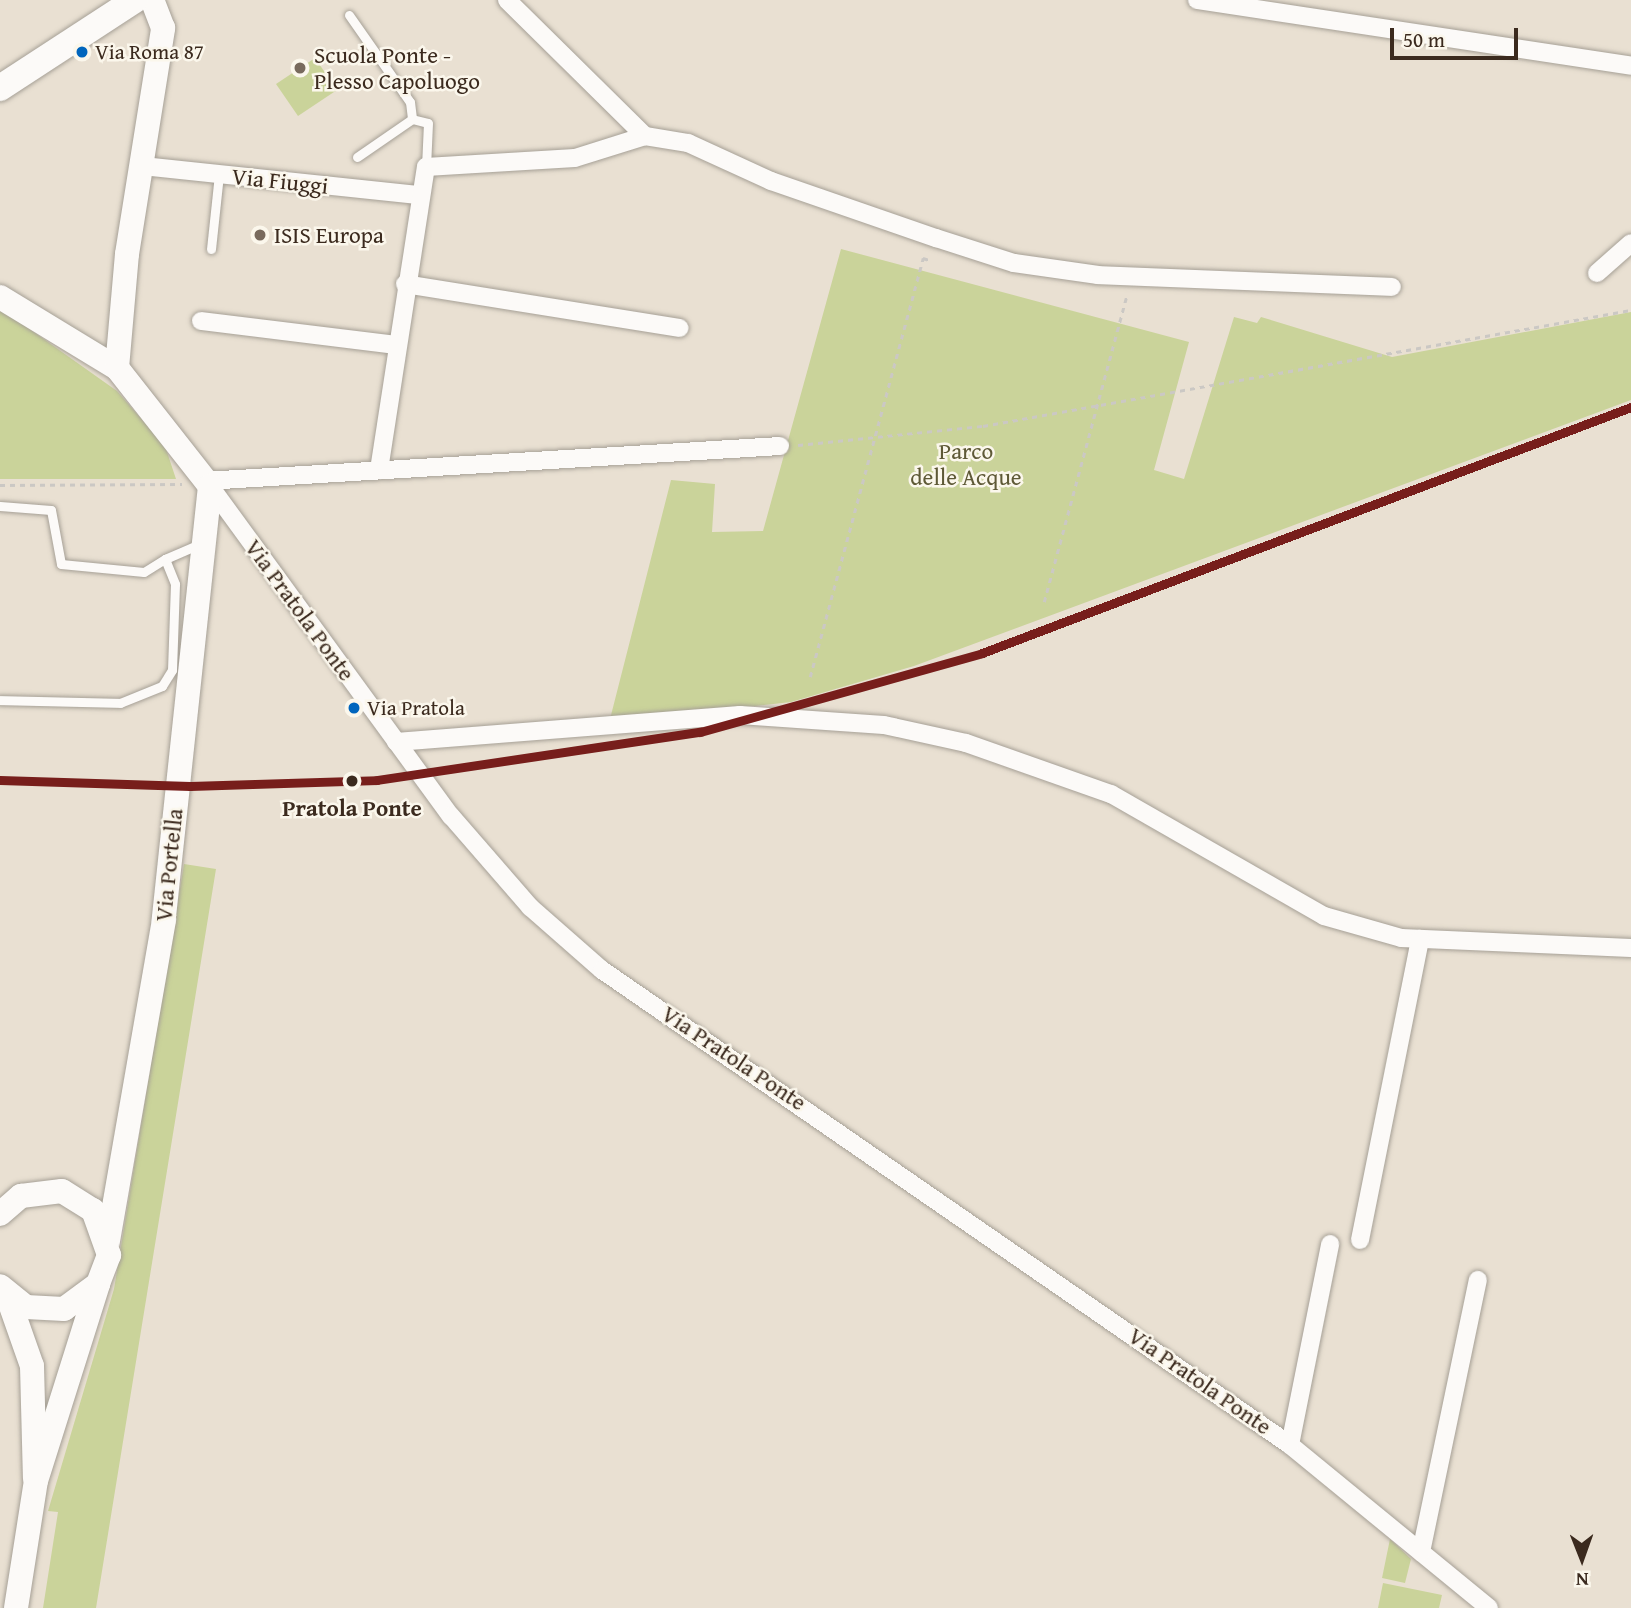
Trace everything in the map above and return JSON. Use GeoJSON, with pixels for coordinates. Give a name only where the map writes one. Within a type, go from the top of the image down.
{"type":"FeatureCollection","features":[{"type":"Feature","properties":{"kind":"main road"},"geometry":{"type":"LineString","coordinates":[[0,88],[135,0]]}},
{"type":"Feature","properties":{"kind":"main road"},"geometry":{"type":"LineString","coordinates":[[117,368],[142,166],[163,28],[152,0]]}},
{"type":"Feature","properties":{"kind":"main road","name":"Via Pratola Ponte"},"geometry":{"type":"LineString","coordinates":[[0,297],[117,368],[207,484]]}},
{"type":"Feature","properties":{"kind":"main road","name":"Via Portella"},"geometry":{"type":"LineString","coordinates":[[16,1608],[36,1481],[98,1284],[108,1241],[170,861],[204,543],[207,484]]}},
{"type":"Feature","properties":{"kind":"main road"},"geometry":{"type":"LineString","coordinates":[[0,1188],[40,1190],[79,1198],[93,1210],[108,1241]]}},
{"type":"Feature","properties":{"kind":"main road"},"geometry":{"type":"LineString","coordinates":[[0,1214],[40,1190]]}},
{"type":"Feature","properties":{"kind":"main road","name":"Via Portella"},"geometry":{"type":"LineString","coordinates":[[4,1291],[26,1307],[64,1309],[98,1284]]}},
{"type":"Feature","properties":{"kind":"main road","name":"Via Portella"},"geometry":{"type":"LineString","coordinates":[[4,1291],[32,1366],[36,1481]]}},
{"type":"Feature","properties":{"kind":"street"},"geometry":{"type":"LineString","coordinates":[[507,0],[645,136]]}},
{"type":"Feature","properties":{"kind":"street"},"geometry":{"type":"LineString","coordinates":[[1197,0],[1631,66]]}},
{"type":"Feature","properties":{"kind":"street"},"geometry":{"type":"LineString","coordinates":[[379,470],[418,195],[426,167],[575,158],[645,136],[688,143],[771,181],[1014,263],[1130,277],[1392,287]]}},
{"type":"Feature","properties":{"kind":"street","name":"Via Fiuggi"},"geometry":{"type":"LineString","coordinates":[[142,166],[418,195]]}},
{"type":"Feature","properties":{"kind":"street"},"geometry":{"type":"LineString","coordinates":[[1597,273],[1631,243]]}},
{"type":"Feature","properties":{"kind":"street"},"geometry":{"type":"LineString","coordinates":[[405,284],[679,328]]}},
{"type":"Feature","properties":{"kind":"street"},"geometry":{"type":"LineString","coordinates":[[202,316],[396,345]]}},
{"type":"Feature","properties":{"kind":"street"},"geometry":{"type":"LineString","coordinates":[[207,484],[379,470],[780,446]]}},
{"type":"Feature","properties":{"kind":"street","name":"Via Pratola Ponte"},"geometry":{"type":"LineString","coordinates":[[207,484],[396,742],[530,907],[602,970],[1290,1446],[1421,1552],[1469,1600],[1489,1608]]}},
{"type":"Feature","properties":{"kind":"street"},"geometry":{"type":"LineString","coordinates":[[396,742],[740,715],[884,725],[966,743],[1111,794],[1290,901],[1420,939],[1631,948]]}},
{"type":"Feature","properties":{"kind":"street"},"geometry":{"type":"LineString","coordinates":[[1360,1240],[1420,939]]}},
{"type":"Feature","properties":{"kind":"street"},"geometry":{"type":"LineString","coordinates":[[1290,1446],[1330,1244]]}},
{"type":"Feature","properties":{"kind":"street"},"geometry":{"type":"LineString","coordinates":[[1421,1552],[1478,1280]]}},
{"type":"Feature","properties":{"kind":"lane"},"geometry":{"type":"LineString","coordinates":[[349,15],[410,102],[412,119]]}},
{"type":"Feature","properties":{"kind":"lane"},"geometry":{"type":"LineString","coordinates":[[358,157],[412,119],[428,123],[426,167]]}},
{"type":"Feature","properties":{"kind":"lane"},"geometry":{"type":"LineString","coordinates":[[211,249],[219,174]]}},
{"type":"Feature","properties":{"kind":"lane"},"geometry":{"type":"LineString","coordinates":[[0,506],[51,510],[61,564],[144,572],[166,559],[204,543]]}},
{"type":"Feature","properties":{"kind":"lane"},"geometry":{"type":"LineString","coordinates":[[0,700],[120,703],[162,685],[172,670],[174,609],[166,559]]}},
{"type":"Feature","properties":{"kind":"path"},"geometry":{"type":"LineString","coordinates":[[810,677],[877,439],[923,258],[932,261]]}},
{"type":"Feature","properties":{"kind":"path"},"geometry":{"type":"LineString","coordinates":[[1044,603],[1100,406],[1130,277]]}},
{"type":"Feature","properties":{"kind":"path"},"geometry":{"type":"LineString","coordinates":[[780,446],[877,439],[1100,406],[1631,310]]}},
{"type":"Feature","properties":{"kind":"path"},"geometry":{"type":"LineString","coordinates":[[0,485],[207,484]]}},
{"type":"Feature","properties":{"kind":"green space"},"geometry":{"type":"Polygon","coordinates":[[[315,58],[337,90],[298,116],[276,84],[315,58]]]}},
{"type":"Feature","properties":{"kind":"green space","name":"Parco delle Acque"},"geometry":{"type":"Polygon","coordinates":[[[841,249],[1189,342],[1154,470],[1184,479],[1234,317],[1257,323],[1261,317],[1392,357],[1631,312],[1631,400],[914,666],[791,702],[609,723],[671,480],[715,484],[712,532],[763,531],[841,249]]]}},
{"type":"Feature","properties":{"kind":"green space"},"geometry":{"type":"Polygon","coordinates":[[[0,308],[117,391],[165,446],[176,479],[0,479],[0,308]]]}},
{"type":"Feature","properties":{"kind":"green space"},"geometry":{"type":"Polygon","coordinates":[[[184,864],[216,869],[96,1608],[43,1608],[58,1512],[48,1511],[114,1289],[184,864]]]}},
{"type":"Feature","properties":{"kind":"green space"},"geometry":{"type":"Polygon","coordinates":[[[1390,1539],[1411,1559],[1405,1583],[1382,1578],[1390,1539]]]}},
{"type":"Feature","properties":{"kind":"green space"},"geometry":{"type":"Polygon","coordinates":[[[1383,1583],[1442,1595],[1439,1608],[1378,1608],[1383,1583]]]}},
{"type":"Feature","properties":{"kind":"transit line"},"geometry":{"type":"LineString","coordinates":[[0,780],[190,786],[377,780],[700,732],[982,653],[1631,407]]}},
{"type":"Feature","properties":{"kind":"place","name":"Via Roma 87"},"geometry":{"type":"Point","coordinates":[82,52]}},
{"type":"Feature","properties":{"kind":"place","name":"Scuola Ponte - Plesso Capoluogo"},"geometry":{"type":"Point","coordinates":[300,68]}},
{"type":"Feature","properties":{"kind":"place","name":"ISIS Europa"},"geometry":{"type":"Point","coordinates":[260,235]}},
{"type":"Feature","properties":{"kind":"place","name":"Via Pratola"},"geometry":{"type":"Point","coordinates":[354,708]}},
{"type":"Feature","properties":{"kind":"place","name":"Pratola Ponte"},"geometry":{"type":"Point","coordinates":[352,781]}}]}
